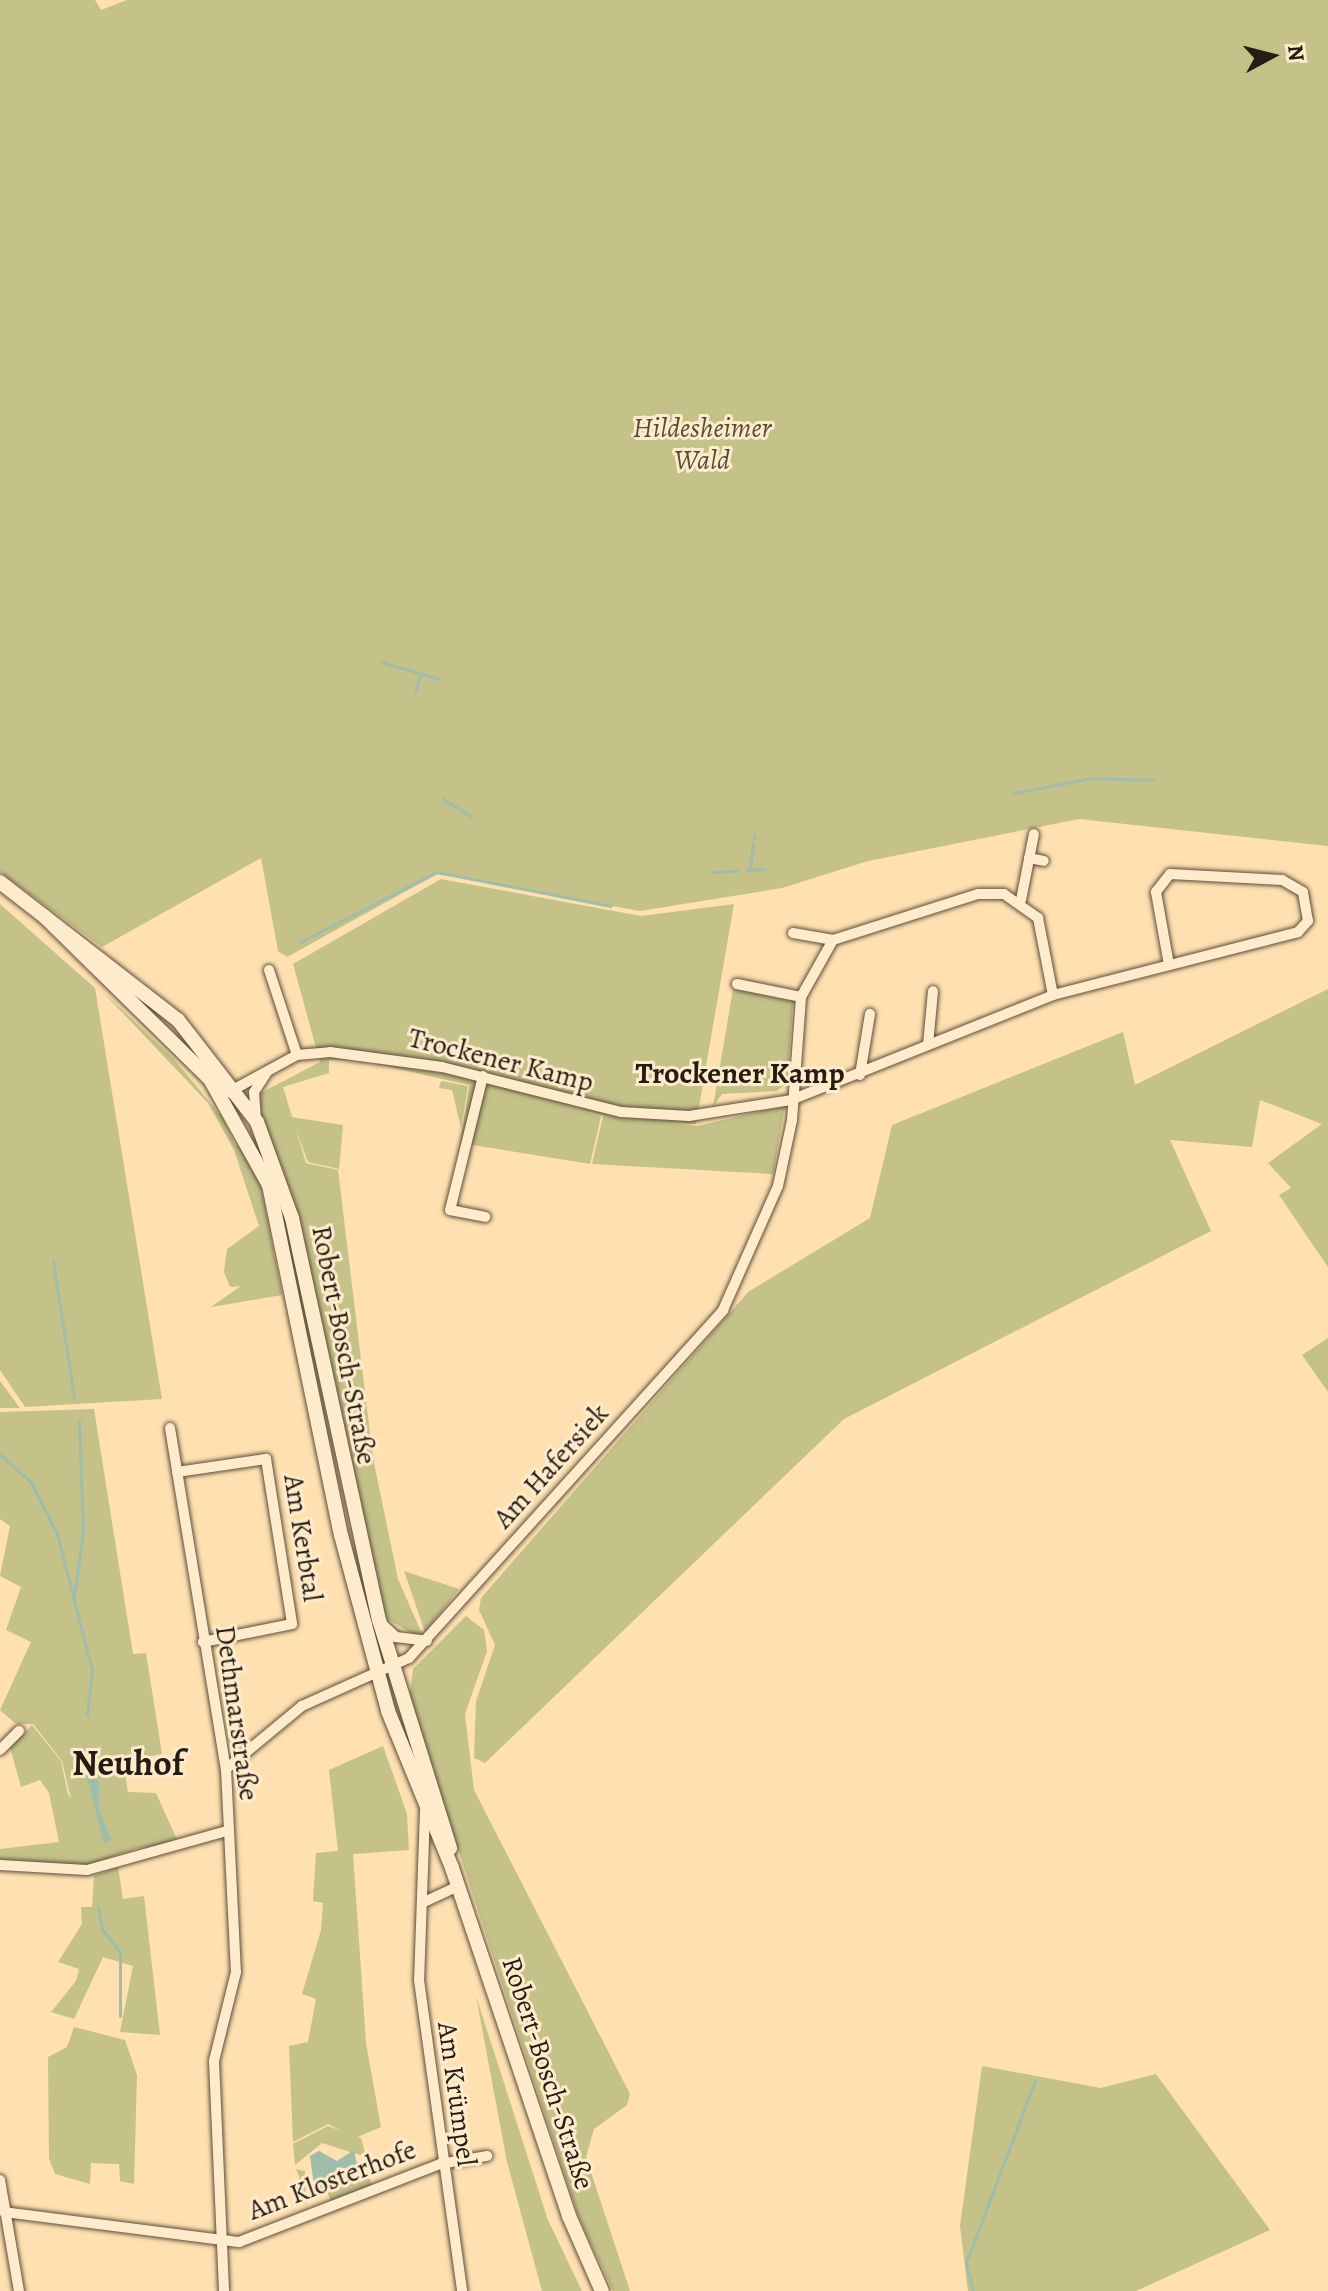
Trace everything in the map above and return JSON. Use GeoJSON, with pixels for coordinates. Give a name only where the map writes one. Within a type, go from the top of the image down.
{"type":"FeatureCollection","features":[{"type":"Feature","properties":{"kind":"main road","name":"Robert-Bosch-Straße"},"geometry":{"type":"LineString","coordinates":[[0,882],[178,1020],[235,1087],[257,1122],[292,1218],[379,1620],[452,1868]]}},
{"type":"Feature","properties":{"kind":"main road","name":"Robert-Bosch-Straße"},"geometry":{"type":"LineString","coordinates":[[44,916],[168,1032],[223,1096],[252,1144],[280,1223],[341,1535],[377,1671],[425,1811],[459,1886],[569,2216],[602,2291]]}},
{"type":"Feature","properties":{"kind":"street"},"geometry":{"type":"LineString","coordinates":[[1021,900],[1034,834]]}},
{"type":"Feature","properties":{"kind":"street"},"geometry":{"type":"LineString","coordinates":[[1029,858],[1044,861]]}},
{"type":"Feature","properties":{"kind":"street","name":"Trockener Kamp"},"geometry":{"type":"LineString","coordinates":[[223,1096],[297,1055],[362,1053],[483,1076],[599,1109],[656,1116],[791,1100],[860,1075],[1053,995],[1169,965],[1304,929],[1303,892],[1282,880],[1170,874],[1156,892],[1169,965]]}},
{"type":"Feature","properties":{"kind":"street"},"geometry":{"type":"LineString","coordinates":[[793,933],[833,940],[978,894],[1021,900],[1038,918],[1053,995]]}},
{"type":"Feature","properties":{"kind":"street"},"geometry":{"type":"LineString","coordinates":[[737,984],[801,997],[833,940]]}},
{"type":"Feature","properties":{"kind":"street"},"geometry":{"type":"LineString","coordinates":[[269,970],[297,1055]]}},
{"type":"Feature","properties":{"kind":"street"},"geometry":{"type":"LineString","coordinates":[[928,1045],[933,991]]}},
{"type":"Feature","properties":{"kind":"street","name":"Am Hafersiek"},"geometry":{"type":"LineString","coordinates":[[226,1769],[302,1706],[392,1665],[427,1641],[738,1288],[778,1186],[791,1100],[801,997]]}},
{"type":"Feature","properties":{"kind":"street"},"geometry":{"type":"LineString","coordinates":[[860,1075],[870,1014]]}},
{"type":"Feature","properties":{"kind":"street"},"geometry":{"type":"LineString","coordinates":[[257,1122],[254,1092],[271,1067]]}},
{"type":"Feature","properties":{"kind":"street"},"geometry":{"type":"LineString","coordinates":[[483,1076],[450,1210],[485,1217]]}},
{"type":"Feature","properties":{"kind":"street","name":"Dethmarstraße"},"geometry":{"type":"LineString","coordinates":[[170,1428],[226,1769],[236,1972],[214,2061],[224,2291]]}},
{"type":"Feature","properties":{"kind":"street","name":"Am Kerbtal"},"geometry":{"type":"LineString","coordinates":[[177,1472],[266,1459],[290,1609],[292,1624],[203,1642]]}},
{"type":"Feature","properties":{"kind":"street"},"geometry":{"type":"LineString","coordinates":[[379,1620],[396,1637],[427,1641]]}},
{"type":"Feature","properties":{"kind":"street"},"geometry":{"type":"LineString","coordinates":[[0,1750],[19,1731]]}},
{"type":"Feature","properties":{"kind":"street","name":"Am Krümpel"},"geometry":{"type":"LineString","coordinates":[[425,1811],[419,1980],[440,2164],[462,2291]]}},
{"type":"Feature","properties":{"kind":"street"},"geometry":{"type":"LineString","coordinates":[[0,1865],[87,1870],[227,1831]]}},
{"type":"Feature","properties":{"kind":"street"},"geometry":{"type":"LineString","coordinates":[[424,1902],[459,1886]]}},
{"type":"Feature","properties":{"kind":"street","name":"Am Klosterhofe"},"geometry":{"type":"LineString","coordinates":[[4,2212],[239,2242],[440,2164],[487,2156]]}},
{"type":"Feature","properties":{"kind":"street"},"geometry":{"type":"LineString","coordinates":[[0,2180],[19,2291]]}},
{"type":"Feature","properties":{"kind":"green space","name":"Hildesheimer Wald"},"geometry":{"type":"Polygon","coordinates":[[[0,0],[95,0],[101,10],[127,0],[1328,0],[1328,846],[1079,819],[868,861],[782,888],[640,911],[437,874],[287,957],[278,951],[261,858],[102,947],[0,872],[0,0]]]}},
{"type":"Feature","properties":{"kind":"green space"},"geometry":{"type":"Polygon","coordinates":[[[441,879],[641,916],[734,904],[696,1124],[632,1122],[359,1060],[329,1060],[329,1073],[283,1087],[306,1163],[338,1170],[373,1458],[398,1579],[422,1634],[416,1636],[384,1617],[286,1181],[253,1097],[320,1062],[293,964],[441,879]]]}},
{"type":"Feature","properties":{"kind":"green space"},"geometry":{"type":"Polygon","coordinates":[[[0,904],[95,988],[162,1399],[25,1407],[0,1370],[0,904]]]}},
{"type":"Feature","properties":{"kind":"green space"},"geometry":{"type":"Polygon","coordinates":[[[733,989],[793,1001],[787,1083],[777,1091],[722,1094],[713,1107],[733,989]]]}},
{"type":"Feature","properties":{"kind":"green space"},"geometry":{"type":"Polygon","coordinates":[[[1328,989],[1328,1267],[1279,1195],[1291,1188],[1268,1163],[1322,1124],[1260,1100],[1252,1147],[1170,1140],[1211,1231],[844,1419],[485,1763],[474,1758],[476,1701],[495,1645],[479,1610],[481,1598],[748,1292],[870,1218],[892,1125],[1123,1032],[1135,1085],[1328,989]]]}},
{"type":"Feature","properties":{"kind":"green space"},"geometry":{"type":"Polygon","coordinates":[[[101,990],[173,1058],[222,1117],[236,1146],[245,1135],[256,1159],[282,1295],[211,1307],[241,1286],[230,1287],[224,1272],[227,1249],[259,1226],[234,1150],[208,1103],[101,990]]]}},
{"type":"Feature","properties":{"kind":"green space"},"geometry":{"type":"Polygon","coordinates":[[[441,1081],[468,1086],[461,1128],[452,1090],[439,1088],[441,1081]]]}},
{"type":"Feature","properties":{"kind":"green space"},"geometry":{"type":"Polygon","coordinates":[[[470,1081],[601,1116],[590,1164],[460,1143],[470,1081]]]}},
{"type":"Feature","properties":{"kind":"green space"},"geometry":{"type":"Polygon","coordinates":[[[785,1106],[773,1174],[592,1164],[603,1116],[697,1126],[785,1106]]]}},
{"type":"Feature","properties":{"kind":"green space"},"geometry":{"type":"Polygon","coordinates":[[[291,1117],[343,1125],[339,1169],[308,1162],[291,1117]]]}},
{"type":"Feature","properties":{"kind":"green space"},"geometry":{"type":"Polygon","coordinates":[[[1328,1338],[1328,1392],[1302,1355],[1328,1338]]]}},
{"type":"Feature","properties":{"kind":"green space"},"geometry":{"type":"Polygon","coordinates":[[[0,1381],[20,1408],[0,1408],[0,1381]]]}},
{"type":"Feature","properties":{"kind":"green space"},"geometry":{"type":"Polygon","coordinates":[[[94,1409],[133,1654],[146,1653],[162,1754],[123,1761],[128,1792],[156,1793],[179,1844],[138,1848],[85,1866],[0,1859],[0,1849],[59,1842],[49,1793],[40,1780],[21,1787],[10,1747],[32,1725],[61,1761],[71,1799],[62,1761],[33,1724],[16,1724],[0,1710],[31,1642],[6,1630],[21,1587],[0,1576],[10,1526],[0,1519],[0,1412],[94,1409]]]}},
{"type":"Feature","properties":{"kind":"green space"},"geometry":{"type":"Polygon","coordinates":[[[404,1571],[459,1589],[425,1632],[404,1571]]]}},
{"type":"Feature","properties":{"kind":"green space"},"geometry":{"type":"Polygon","coordinates":[[[466,1616],[484,1630],[487,1651],[465,1714],[474,1790],[630,2094],[627,2105],[594,2129],[586,2157],[630,2291],[613,2291],[578,2215],[409,1700],[413,1669],[466,1616]]]}},
{"type":"Feature","properties":{"kind":"green space"},"geometry":{"type":"Polygon","coordinates":[[[383,1746],[407,1814],[409,1850],[353,1854],[366,2043],[381,2127],[355,2138],[328,2124],[293,2142],[289,2046],[308,2042],[316,1999],[302,1994],[321,1930],[323,1903],[313,1901],[316,1853],[338,1851],[329,1770],[383,1746]]]}},
{"type":"Feature","properties":{"kind":"green space"},"geometry":{"type":"Polygon","coordinates":[[[118,1867],[123,1899],[144,1896],[160,2035],[120,2032],[133,1966],[103,1957],[74,2019],[51,2012],[76,1981],[79,1969],[58,1962],[82,1924],[81,1907],[92,1907],[94,1876],[118,1867]]]}},
{"type":"Feature","properties":{"kind":"green space"},"geometry":{"type":"Polygon","coordinates":[[[476,1996],[548,2220],[582,2291],[542,2291],[507,2162],[476,1996]]]}},
{"type":"Feature","properties":{"kind":"green space"},"geometry":{"type":"Polygon","coordinates":[[[74,2027],[125,2040],[137,2075],[134,2184],[120,2181],[119,2164],[91,2163],[90,2184],[55,2174],[49,2159],[48,2057],[67,2047],[74,2027]]]}},
{"type":"Feature","properties":{"kind":"green space"},"geometry":{"type":"Polygon","coordinates":[[[982,2066],[1101,2088],[1156,2074],[1270,2230],[1136,2291],[968,2291],[960,2226],[982,2066]]]}},
{"type":"Feature","properties":{"kind":"green space"},"geometry":{"type":"Polygon","coordinates":[[[328,2126],[361,2138],[366,2157],[322,2143],[295,2165],[293,2144],[328,2126]]]}},
{"type":"Feature","properties":{"kind":"green space"},"geometry":{"type":"Polygon","coordinates":[[[296,2169],[305,2171],[306,2208],[299,2176],[296,2169]]]}},
{"type":"Feature","properties":{"kind":"green space"},"geometry":{"type":"Polygon","coordinates":[[[368,2173],[372,2185],[331,2201],[327,2192],[368,2173]]]}},
{"type":"Feature","properties":{"kind":"shaded area"},"geometry":{"type":"Polygon","coordinates":[[[81,1755],[99,1783],[99,1809],[112,1840],[104,1843],[81,1755]]]}},
{"type":"Feature","properties":{"kind":"shaded area"},"geometry":{"type":"Polygon","coordinates":[[[354,2150],[360,2180],[323,2191],[314,2185],[310,2156],[319,2151],[337,2161],[354,2150]]]}},
{"type":"Feature","properties":{"kind":"waterway"},"geometry":{"type":"LineString","coordinates":[[382,662],[439,679]]}},
{"type":"Feature","properties":{"kind":"waterway"},"geometry":{"type":"LineString","coordinates":[[415,692],[419,678]]}},
{"type":"Feature","properties":{"kind":"waterway"},"geometry":{"type":"LineString","coordinates":[[1014,793],[1091,778],[1153,780]]}},
{"type":"Feature","properties":{"kind":"waterway"},"geometry":{"type":"LineString","coordinates":[[443,799],[470,816]]}},
{"type":"Feature","properties":{"kind":"waterway"},"geometry":{"type":"LineString","coordinates":[[750,870],[753,843]]}},
{"type":"Feature","properties":{"kind":"waterway"},"geometry":{"type":"LineString","coordinates":[[747,870],[765,869]]}},
{"type":"Feature","properties":{"kind":"waterway"},"geometry":{"type":"LineString","coordinates":[[711,872],[737,871]]}},
{"type":"Feature","properties":{"kind":"waterway"},"geometry":{"type":"LineString","coordinates":[[300,942],[437,872],[611,906]]}},
{"type":"Feature","properties":{"kind":"waterway"},"geometry":{"type":"LineString","coordinates":[[53,1261],[74,1397]]}},
{"type":"Feature","properties":{"kind":"waterway"},"geometry":{"type":"LineString","coordinates":[[74,1596],[83,1531],[79,1421]]}},
{"type":"Feature","properties":{"kind":"waterway"},"geometry":{"type":"LineString","coordinates":[[0,1455],[31,1482],[57,1534],[92,1670],[87,1714]]}},
{"type":"Feature","properties":{"kind":"waterway"},"geometry":{"type":"LineString","coordinates":[[87,1761],[90,1758]]}},
{"type":"Feature","properties":{"kind":"waterway"},"geometry":{"type":"LineString","coordinates":[[98,1908],[102,1929],[120,1952],[120,2016]]}},
{"type":"Feature","properties":{"kind":"waterway"},"geometry":{"type":"LineString","coordinates":[[973,2291],[966,2263],[1035,2080]]}},
{"type":"Feature","properties":{"kind":"district","name":"Trockener Kamp"},"geometry":{"type":"Point","coordinates":[740,1073]}},
{"type":"Feature","properties":{"kind":"district","name":"Neuhof"},"geometry":{"type":"Point","coordinates":[128,1763]}}]}
